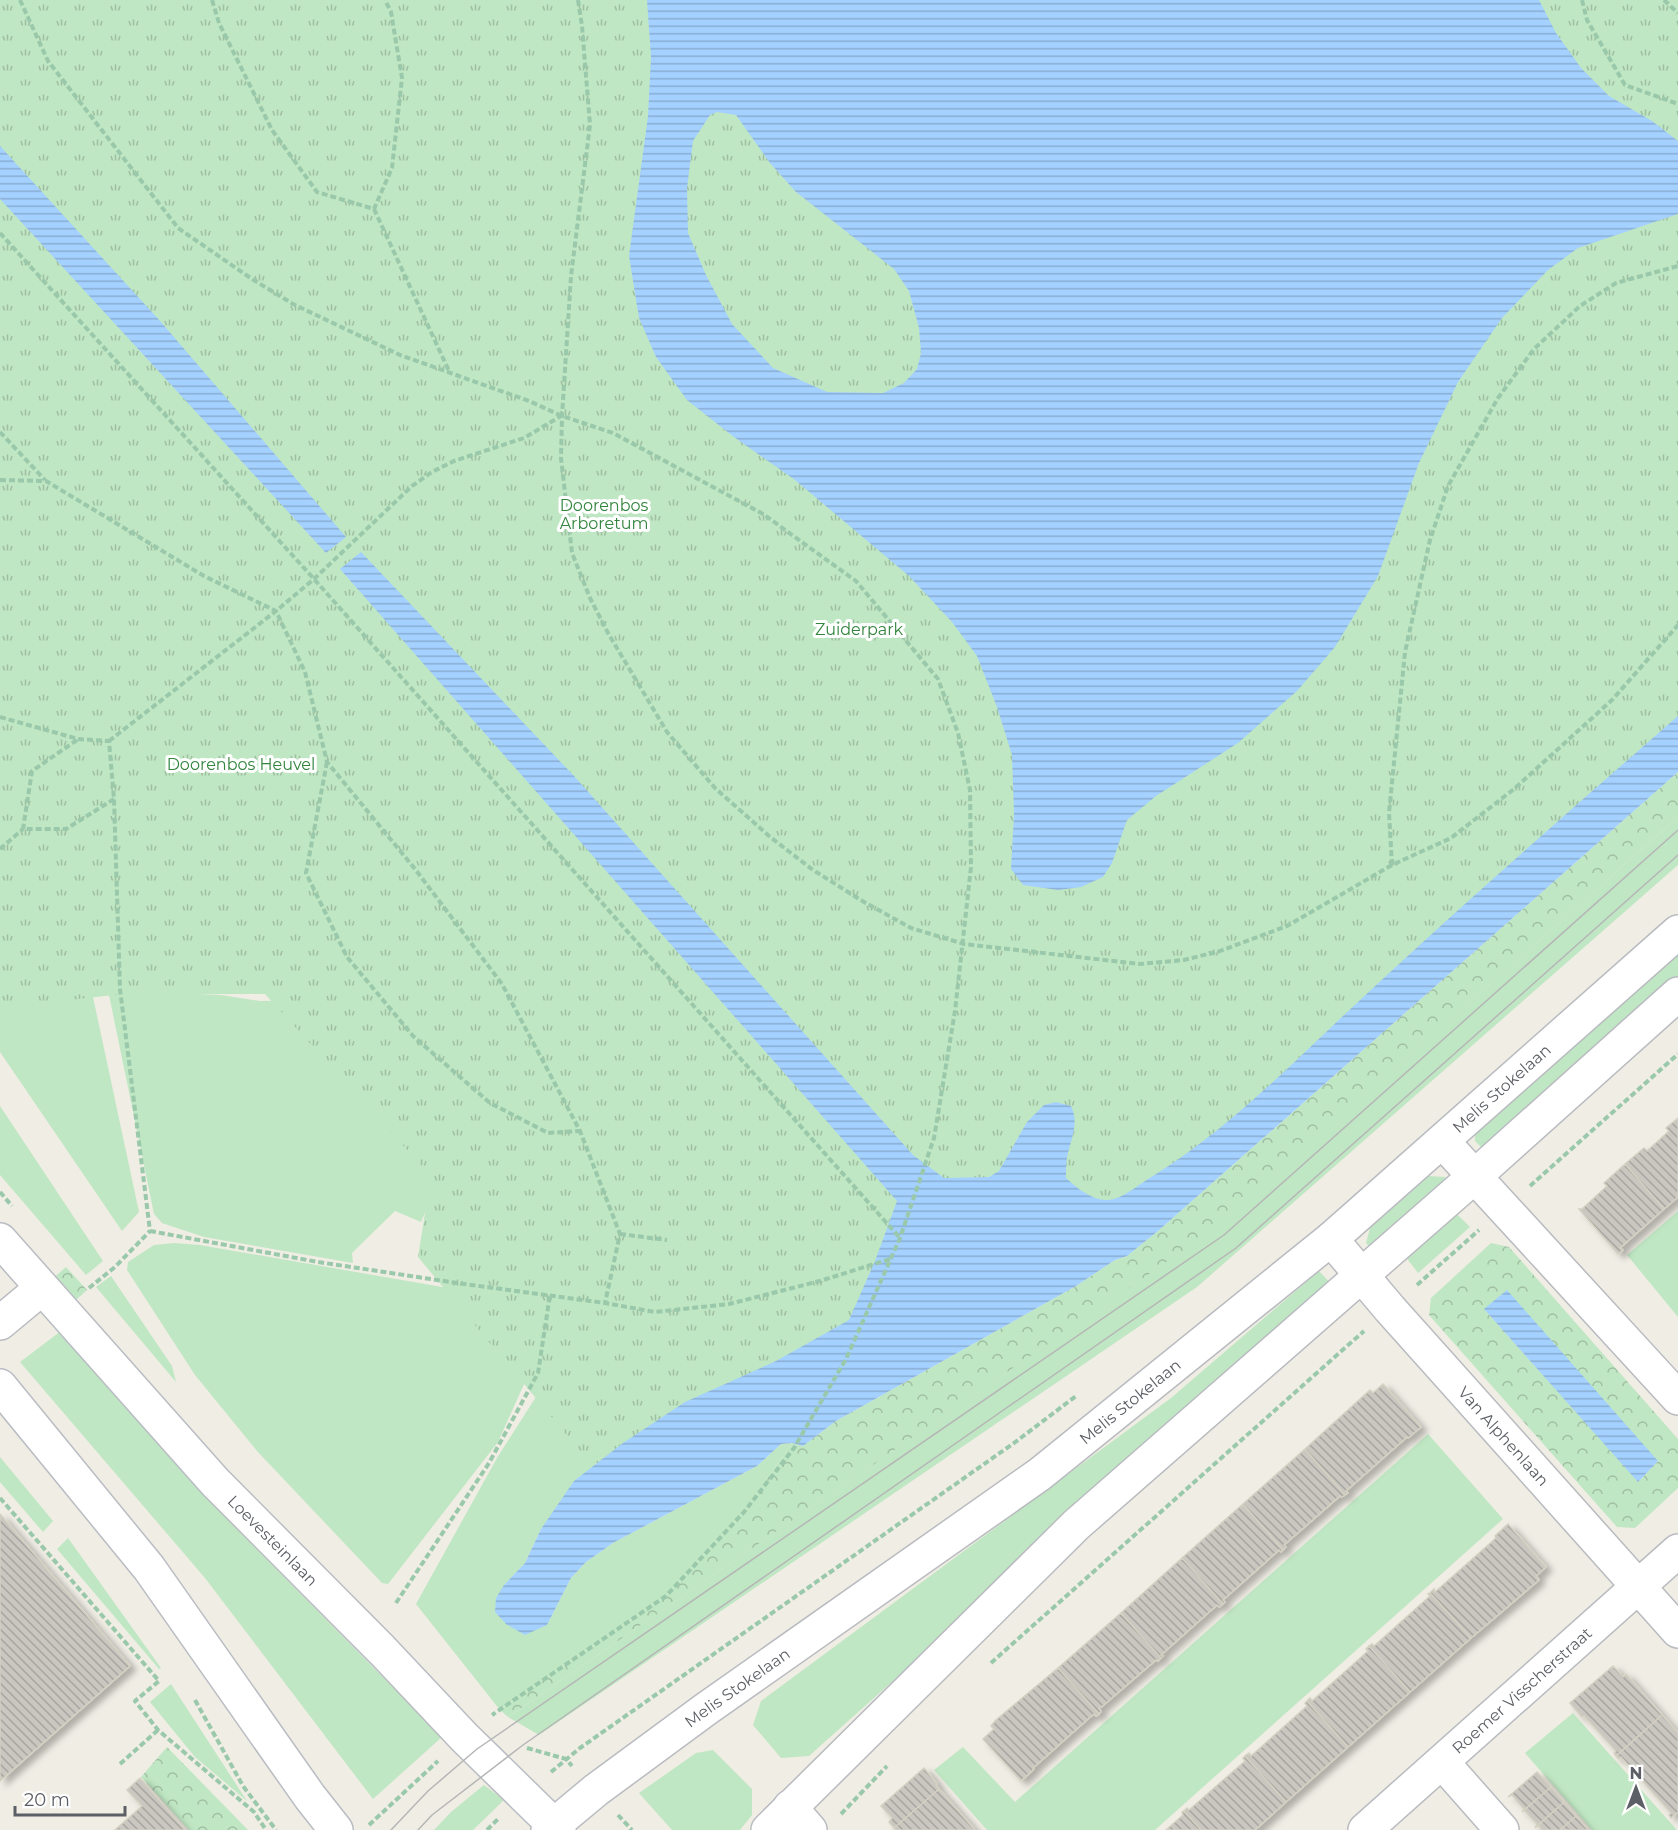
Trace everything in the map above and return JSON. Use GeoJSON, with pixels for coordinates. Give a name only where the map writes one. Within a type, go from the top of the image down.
{"type":"FeatureCollection","features":[{"type":"Feature","properties":{"kind":"street","name":"Melis Stokelaan"},"geometry":{"type":"LineString","coordinates":[[554,1828],[596,1790],[706,1709],[1040,1474],[1331,1239],[1678,932]]}},
{"type":"Feature","properties":{"kind":"street"},"geometry":{"type":"LineString","coordinates":[[768,1830],[811,1820],[1076,1525],[1475,1176],[1678,994]]}},
{"type":"Feature","properties":{"kind":"street"},"geometry":{"type":"LineString","coordinates":[[1443,1142],[1678,1398]]}},
{"type":"Feature","properties":{"kind":"street","name":"Van Alphenlaan"},"geometry":{"type":"LineString","coordinates":[[1331,1239],[1390,1309],[1678,1632]]}},
{"type":"Feature","properties":{"kind":"street","name":"Loevesteinlaan"},"geometry":{"type":"LineString","coordinates":[[0,1240],[215,1482],[554,1828]]}},
{"type":"Feature","properties":{"kind":"street"},"geometry":{"type":"LineString","coordinates":[[0,1323],[42,1288]]}},
{"type":"Feature","properties":{"kind":"street"},"geometry":{"type":"LineString","coordinates":[[0,1386],[149,1568],[336,1830]]}},
{"type":"Feature","properties":{"kind":"street","name":"Roemer Visscherstraat"},"geometry":{"type":"LineString","coordinates":[[1365,1830],[1678,1551]]}},
{"type":"Feature","properties":{"kind":"street"},"geometry":{"type":"LineString","coordinates":[[1442,1762],[1502,1830]]}},
{"type":"Feature","properties":{"kind":"path"},"geometry":{"type":"LineString","coordinates":[[20,0],[48,61],[178,228],[293,304],[400,355],[449,371],[622,437],[763,514],[856,581],[938,679],[958,733],[970,790],[971,867],[964,944],[956,1011],[934,1138],[900,1238],[846,1359],[794,1448],[744,1512],[666,1596],[487,1718],[364,1830]]}},
{"type":"Feature","properties":{"kind":"path"},"geometry":{"type":"LineString","coordinates":[[212,0],[219,23],[272,130],[317,192],[374,208]]}},
{"type":"Feature","properties":{"kind":"path"},"geometry":{"type":"LineString","coordinates":[[386,0],[391,12],[402,78],[392,168],[374,208],[449,371]]}},
{"type":"Feature","properties":{"kind":"path"},"geometry":{"type":"LineString","coordinates":[[578,0],[590,124],[571,276],[562,416],[561,458],[572,553],[590,598],[637,684],[667,732],[715,788],[769,836],[813,870],[864,902],[911,928],[964,944],[1140,964],[1184,960],[1220,951],[1287,926],[1392,865],[1451,838],[1514,789],[1612,700],[1678,626]]}},
{"type":"Feature","properties":{"kind":"path"},"geometry":{"type":"LineString","coordinates":[[1582,0],[1587,20],[1625,85],[1678,104]]}},
{"type":"Feature","properties":{"kind":"path"},"geometry":{"type":"LineString","coordinates":[[1664,0],[1678,12]]}},
{"type":"Feature","properties":{"kind":"path"},"geometry":{"type":"LineString","coordinates":[[0,233],[314,579],[900,1238]]}},
{"type":"Feature","properties":{"kind":"path"},"geometry":{"type":"LineString","coordinates":[[1392,865],[1389,813],[1405,652],[1430,540],[1448,486],[1498,398],[1534,349],[1580,306],[1616,283],[1678,266]]}},
{"type":"Feature","properties":{"kind":"path"},"geometry":{"type":"LineString","coordinates":[[0,717],[78,739],[109,741],[276,611],[314,579],[412,486],[432,472],[454,461],[524,438],[562,416]]}},
{"type":"Feature","properties":{"kind":"path"},"geometry":{"type":"LineString","coordinates":[[0,432],[46,481],[204,576],[276,611],[305,672],[327,762],[306,873],[347,957],[413,1036],[490,1103],[548,1133],[580,1131]]}},
{"type":"Feature","properties":{"kind":"path"},"geometry":{"type":"LineString","coordinates":[[0,480],[46,481]]}},
{"type":"Feature","properties":{"kind":"path"},"geometry":{"type":"LineString","coordinates":[[0,849],[23,829],[32,771],[78,739]]}},
{"type":"Feature","properties":{"kind":"path"},"geometry":{"type":"LineString","coordinates":[[109,741],[114,799],[120,989],[150,1231],[318,1262],[655,1312],[729,1304],[820,1281],[890,1259]]}},
{"type":"Feature","properties":{"kind":"path"},"geometry":{"type":"LineString","coordinates":[[327,762],[416,869],[502,984],[580,1131],[620,1234],[606,1303]]}},
{"type":"Feature","properties":{"kind":"path"},"geometry":{"type":"LineString","coordinates":[[23,829],[66,829],[114,799]]}},
{"type":"Feature","properties":{"kind":"path"},"geometry":{"type":"LineString","coordinates":[[987,1667],[1678,1054]]}},
{"type":"Feature","properties":{"kind":"path"},"geometry":{"type":"LineString","coordinates":[[620,1234],[667,1240]]}},
{"type":"Feature","properties":{"kind":"path"},"geometry":{"type":"LineString","coordinates":[[396,1604],[489,1463],[538,1373],[549,1295]]}},
{"type":"Feature","properties":{"kind":"path"},"geometry":{"type":"LineString","coordinates":[[566,1759],[1014,1443],[1079,1393]]}},
{"type":"Feature","properties":{"kind":"path"},"geometry":{"type":"LineString","coordinates":[[0,1498],[159,1682],[135,1701],[158,1730],[254,1812],[266,1830]]}},
{"type":"Feature","properties":{"kind":"path"},"geometry":{"type":"LineString","coordinates":[[189,1690],[243,1786],[276,1830]]}},
{"type":"Feature","properties":{"kind":"path"},"geometry":{"type":"LineString","coordinates":[[120,1764],[158,1730]]}},
{"type":"Feature","properties":{"kind":"path"},"geometry":{"type":"LineString","coordinates":[[811,1820],[889,1764]]}},
{"type":"Feature","properties":{"kind":"green space","name":"Zuiderpark"},"geometry":{"type":"Polygon","coordinates":[[[0,0],[1678,0],[1678,746],[1149,1210],[620,1499],[418,1257],[431,1176],[265,994],[123,994],[6,1007],[0,1001],[0,0]]]}},
{"type":"Feature","properties":{"kind":"green space"},"geometry":{"type":"Polygon","coordinates":[[[1678,772],[1678,817],[1217,1227],[508,1717],[500,1710],[666,1596],[744,1512],[792,1443],[803,1446],[836,1421],[1076,1286],[1115,1260],[1127,1256],[1678,772]]]}},
{"type":"Feature","properties":{"kind":"green space"},"geometry":{"type":"Polygon","coordinates":[[[1678,817],[1678,865],[1197,1287],[539,1735],[508,1717],[1216,1227],[1678,817]]]}},
{"type":"Feature","properties":{"kind":"green space"},"geometry":{"type":"Polygon","coordinates":[[[1678,955],[1678,982],[1482,1148],[1475,1141],[1475,1133],[1678,955]]]}},
{"type":"Feature","properties":{"kind":"green space"},"geometry":{"type":"Polygon","coordinates":[[[0,981],[93,997],[139,1212],[122,1231],[0,1052],[0,981]]]}},
{"type":"Feature","properties":{"kind":"green space"},"geometry":{"type":"Polygon","coordinates":[[[108,990],[221,995],[260,1001],[323,1000],[437,1185],[421,1222],[395,1211],[352,1253],[353,1263],[204,1237],[162,1223],[154,1214],[108,990]]]}},
{"type":"Feature","properties":{"kind":"green space"},"geometry":{"type":"Polygon","coordinates":[[[0,1106],[103,1261],[86,1275],[0,1175],[0,1106]]]}},
{"type":"Feature","properties":{"kind":"green space"},"geometry":{"type":"Polygon","coordinates":[[[1429,1176],[1445,1177],[1449,1183],[1373,1251],[1366,1243],[1370,1228],[1429,1176]]]}},
{"type":"Feature","properties":{"kind":"green space"},"geometry":{"type":"Polygon","coordinates":[[[1678,1211],[1678,1317],[1627,1255],[1678,1211]]]}},
{"type":"Feature","properties":{"kind":"green space"},"geometry":{"type":"Polygon","coordinates":[[[1456,1213],[1470,1227],[1418,1273],[1405,1256],[1456,1213]]]}},
{"type":"Feature","properties":{"kind":"green space"},"geometry":{"type":"Polygon","coordinates":[[[174,1243],[200,1245],[541,1304],[539,1351],[498,1442],[388,1584],[382,1583],[257,1451],[195,1375],[127,1270],[128,1262],[154,1245],[174,1243]]]}},
{"type":"Feature","properties":{"kind":"green space"},"geometry":{"type":"Polygon","coordinates":[[[1491,1243],[1509,1247],[1678,1439],[1678,1488],[1635,1528],[1617,1527],[1429,1315],[1431,1298],[1491,1243]],[[1484,1309],[1638,1481],[1658,1461],[1484,1309]]]}},
{"type":"Feature","properties":{"kind":"green space"},"geometry":{"type":"Polygon","coordinates":[[[66,1267],[87,1290],[64,1311],[42,1288],[66,1267]]]}},
{"type":"Feature","properties":{"kind":"green space"},"geometry":{"type":"Polygon","coordinates":[[[1319,1271],[1334,1287],[809,1756],[781,1758],[753,1725],[761,1701],[1171,1398],[1319,1271]]]}},
{"type":"Feature","properties":{"kind":"green space"},"geometry":{"type":"Polygon","coordinates":[[[111,1276],[172,1366],[176,1382],[96,1287],[111,1276]]]}},
{"type":"Feature","properties":{"kind":"green space"},"geometry":{"type":"Polygon","coordinates":[[[765,1306],[541,1529],[525,1563],[504,1585],[547,1625],[571,1578],[586,1562],[613,1543],[757,1466],[781,1444],[792,1443],[744,1512],[666,1596],[500,1710],[416,1604],[497,1458],[548,1378],[765,1306]]]}},
{"type":"Feature","properties":{"kind":"green space"},"geometry":{"type":"Polygon","coordinates":[[[61,1331],[226,1518],[442,1737],[373,1799],[205,1578],[20,1362],[61,1331]]]}},
{"type":"Feature","properties":{"kind":"green space"},"geometry":{"type":"Polygon","coordinates":[[[1428,1434],[1503,1519],[1155,1830],[987,1830],[934,1770],[963,1747],[1015,1802],[1428,1434]]]}},
{"type":"Feature","properties":{"kind":"green space"},"geometry":{"type":"Polygon","coordinates":[[[0,1457],[53,1521],[43,1532],[0,1482],[0,1457]]]}},
{"type":"Feature","properties":{"kind":"green space"},"geometry":{"type":"Polygon","coordinates":[[[68,1538],[161,1668],[159,1669],[57,1549],[68,1538]]]}},
{"type":"Feature","properties":{"kind":"green space"},"geometry":{"type":"Polygon","coordinates":[[[171,1684],[247,1801],[195,1757],[150,1702],[171,1684]]]}},
{"type":"Feature","properties":{"kind":"green space"},"geometry":{"type":"Polygon","coordinates":[[[1573,1713],[1677,1830],[1592,1830],[1525,1753],[1573,1713]]]}},
{"type":"Feature","properties":{"kind":"green space"},"geometry":{"type":"Polygon","coordinates":[[[167,1747],[248,1830],[189,1830],[141,1777],[167,1747]]]}},
{"type":"Feature","properties":{"kind":"green space"},"geometry":{"type":"Polygon","coordinates":[[[713,1750],[752,1789],[752,1815],[740,1830],[672,1830],[639,1793],[696,1753],[713,1750]]]}},
{"type":"Feature","properties":{"kind":"green space"},"geometry":{"type":"Polygon","coordinates":[[[484,1785],[504,1800],[473,1830],[434,1830],[451,1812],[484,1785]]]}},
{"type":"Feature","properties":{"kind":"water"},"geometry":{"type":"Polygon","coordinates":[[[647,0],[1539,0],[1556,33],[1581,68],[1609,96],[1652,121],[1678,141],[1678,214],[1578,248],[1548,270],[1502,318],[1458,382],[1419,463],[1378,576],[1335,647],[1297,691],[1238,743],[1156,796],[1127,820],[1112,863],[1103,877],[1081,887],[1058,890],[1023,885],[1011,869],[1014,814],[1012,755],[997,707],[977,656],[952,622],[909,576],[795,480],[687,400],[656,357],[639,318],[629,256],[648,116],[651,57],[647,0]],[[717,112],[710,115],[693,141],[687,188],[688,233],[706,275],[732,324],[773,368],[827,392],[883,393],[904,383],[917,369],[921,353],[919,328],[909,291],[894,269],[796,192],[770,163],[736,115],[717,112]]]}},
{"type":"Feature","properties":{"kind":"water"},"geometry":{"type":"Polygon","coordinates":[[[0,146],[161,322],[346,537],[326,553],[0,199],[0,146]]]}},
{"type":"Feature","properties":{"kind":"water"},"geometry":{"type":"Polygon","coordinates":[[[361,552],[574,776],[913,1155],[944,1178],[989,1177],[999,1171],[1027,1122],[1044,1105],[1056,1102],[1071,1106],[1075,1119],[1067,1158],[1066,1178],[1094,1197],[1107,1200],[1124,1195],[1183,1156],[1240,1111],[1448,919],[1678,716],[1678,772],[1127,1256],[1115,1260],[1076,1286],[836,1421],[803,1446],[792,1443],[781,1444],[757,1466],[613,1543],[586,1562],[571,1578],[547,1625],[525,1635],[506,1624],[495,1612],[496,1598],[504,1585],[525,1563],[541,1529],[574,1481],[623,1443],[685,1402],[776,1361],[849,1320],[875,1261],[897,1201],[340,569],[361,552]]]}},
{"type":"Feature","properties":{"kind":"water"},"geometry":{"type":"Polygon","coordinates":[[[1507,1290],[1658,1461],[1638,1482],[1484,1309],[1507,1290]]]}},
{"type":"Feature","properties":{"kind":"building"},"geometry":{"type":"Polygon","coordinates":[[[1678,1118],[1678,1197],[1664,1209],[1625,1164],[1644,1148],[1647,1151],[1669,1131],[1666,1128],[1678,1118]]]}},
{"type":"Feature","properties":{"kind":"building"},"geometry":{"type":"Polygon","coordinates":[[[1625,1164],[1664,1209],[1620,1248],[1623,1250],[1618,1254],[1579,1209],[1582,1209],[1607,1186],[1604,1183],[1625,1164]]]}},
{"type":"Feature","properties":{"kind":"building"},"geometry":{"type":"Polygon","coordinates":[[[1383,1384],[1421,1427],[1346,1491],[1348,1493],[1345,1495],[1305,1449],[1370,1390],[1373,1393],[1383,1384]]]}},
{"type":"Feature","properties":{"kind":"building"},"geometry":{"type":"Polygon","coordinates":[[[1305,1449],[1345,1495],[1340,1496],[1284,1545],[1286,1547],[1283,1550],[1243,1504],[1305,1449]]]}},
{"type":"Feature","properties":{"kind":"building"},"geometry":{"type":"Polygon","coordinates":[[[1243,1504],[1283,1550],[1281,1552],[1279,1550],[1223,1600],[1225,1602],[1223,1604],[1182,1558],[1243,1504]]]}},
{"type":"Feature","properties":{"kind":"building"},"geometry":{"type":"Polygon","coordinates":[[[0,1514],[130,1666],[0,1781],[0,1514]]]}},
{"type":"Feature","properties":{"kind":"building"},"geometry":{"type":"Polygon","coordinates":[[[1508,1524],[1546,1567],[1536,1576],[1539,1580],[1471,1638],[1430,1593],[1434,1589],[1435,1592],[1496,1538],[1495,1536],[1508,1524]]]}},
{"type":"Feature","properties":{"kind":"building"},"geometry":{"type":"Polygon","coordinates":[[[1182,1558],[1223,1604],[1219,1607],[1217,1605],[1161,1655],[1163,1656],[1161,1658],[1121,1613],[1182,1558]]]}},
{"type":"Feature","properties":{"kind":"building"},"geometry":{"type":"Polygon","coordinates":[[[1430,1593],[1471,1638],[1410,1692],[1369,1646],[1372,1644],[1374,1646],[1430,1596],[1428,1594],[1430,1593]]]}},
{"type":"Feature","properties":{"kind":"building"},"geometry":{"type":"Polygon","coordinates":[[[1121,1613],[1161,1658],[1099,1709],[1101,1711],[1099,1714],[1058,1668],[1121,1613]]]}},
{"type":"Feature","properties":{"kind":"building"},"geometry":{"type":"Polygon","coordinates":[[[1369,1646],[1410,1692],[1348,1747],[1307,1701],[1310,1698],[1312,1701],[1368,1651],[1366,1649],[1369,1646]]]}},
{"type":"Feature","properties":{"kind":"building"},"geometry":{"type":"Polygon","coordinates":[[[1613,1666],[1623,1677],[1626,1674],[1662,1715],[1616,1756],[1614,1753],[1616,1751],[1570,1703],[1613,1666]]]}},
{"type":"Feature","properties":{"kind":"building"},"geometry":{"type":"Polygon","coordinates":[[[1058,1668],[1099,1714],[1096,1716],[1094,1714],[1088,1719],[1021,1781],[983,1739],[994,1729],[991,1726],[996,1720],[1058,1668]]]}},
{"type":"Feature","properties":{"kind":"building"},"geometry":{"type":"Polygon","coordinates":[[[1307,1701],[1348,1747],[1286,1802],[1245,1756],[1249,1753],[1251,1756],[1307,1706],[1305,1703],[1307,1701]]]}},
{"type":"Feature","properties":{"kind":"building"},"geometry":{"type":"Polygon","coordinates":[[[1662,1715],[1678,1733],[1678,1812],[1671,1818],[1669,1815],[1671,1813],[1621,1757],[1619,1759],[1616,1756],[1662,1715]]]}},
{"type":"Feature","properties":{"kind":"building"},"geometry":{"type":"Polygon","coordinates":[[[1245,1756],[1286,1802],[1255,1830],[1201,1830],[1184,1811],[1187,1808],[1189,1810],[1245,1761],[1243,1758],[1245,1756]]]}},
{"type":"Feature","properties":{"kind":"building"},"geometry":{"type":"Polygon","coordinates":[[[924,1768],[939,1789],[894,1828],[889,1822],[892,1818],[881,1806],[924,1768]]]}},
{"type":"Feature","properties":{"kind":"building"},"geometry":{"type":"Polygon","coordinates":[[[1537,1772],[1551,1787],[1522,1812],[1524,1809],[1512,1795],[1508,1797],[1537,1772]]]}},
{"type":"Feature","properties":{"kind":"building"},"geometry":{"type":"Polygon","coordinates":[[[140,1778],[185,1830],[115,1830],[142,1806],[127,1790],[140,1778]]]}},
{"type":"Feature","properties":{"kind":"building"},"geometry":{"type":"Polygon","coordinates":[[[1551,1787],[1564,1802],[1535,1828],[1537,1824],[1524,1810],[1551,1787]]]}},
{"type":"Feature","properties":{"kind":"building"},"geometry":{"type":"Polygon","coordinates":[[[939,1789],[975,1830],[896,1830],[894,1828],[939,1789]]]}},
{"type":"Feature","properties":{"kind":"building"},"geometry":{"type":"Polygon","coordinates":[[[1564,1802],[1576,1816],[1560,1830],[1542,1830],[1538,1825],[1564,1802]]]}},
{"type":"Feature","properties":{"kind":"building"},"geometry":{"type":"Polygon","coordinates":[[[1184,1811],[1201,1830],[1166,1830],[1183,1815],[1184,1811]]]}},
{"type":"Feature","properties":{"kind":"building"},"geometry":{"type":"Polygon","coordinates":[[[1576,1816],[1588,1830],[1560,1830],[1576,1816]]]}},
{"type":"Feature","properties":{"kind":"tram line"},"geometry":{"type":"LineString","coordinates":[[391,1830],[428,1791],[477,1749],[1224,1235],[1678,830]]}},
{"type":"Feature","properties":{"kind":"tram line"},"geometry":{"type":"LineString","coordinates":[[418,1830],[432,1815],[523,1745],[1236,1248],[1678,855]]}},
{"type":"Feature","properties":{"kind":"park label","name":"Doorenbos Arboretum"},"geometry":{"type":"Point","coordinates":[604,514]}},
{"type":"Feature","properties":{"kind":"park label","name":"Doorenbos Heuvel"},"geometry":{"type":"Point","coordinates":[241,764]}}]}
